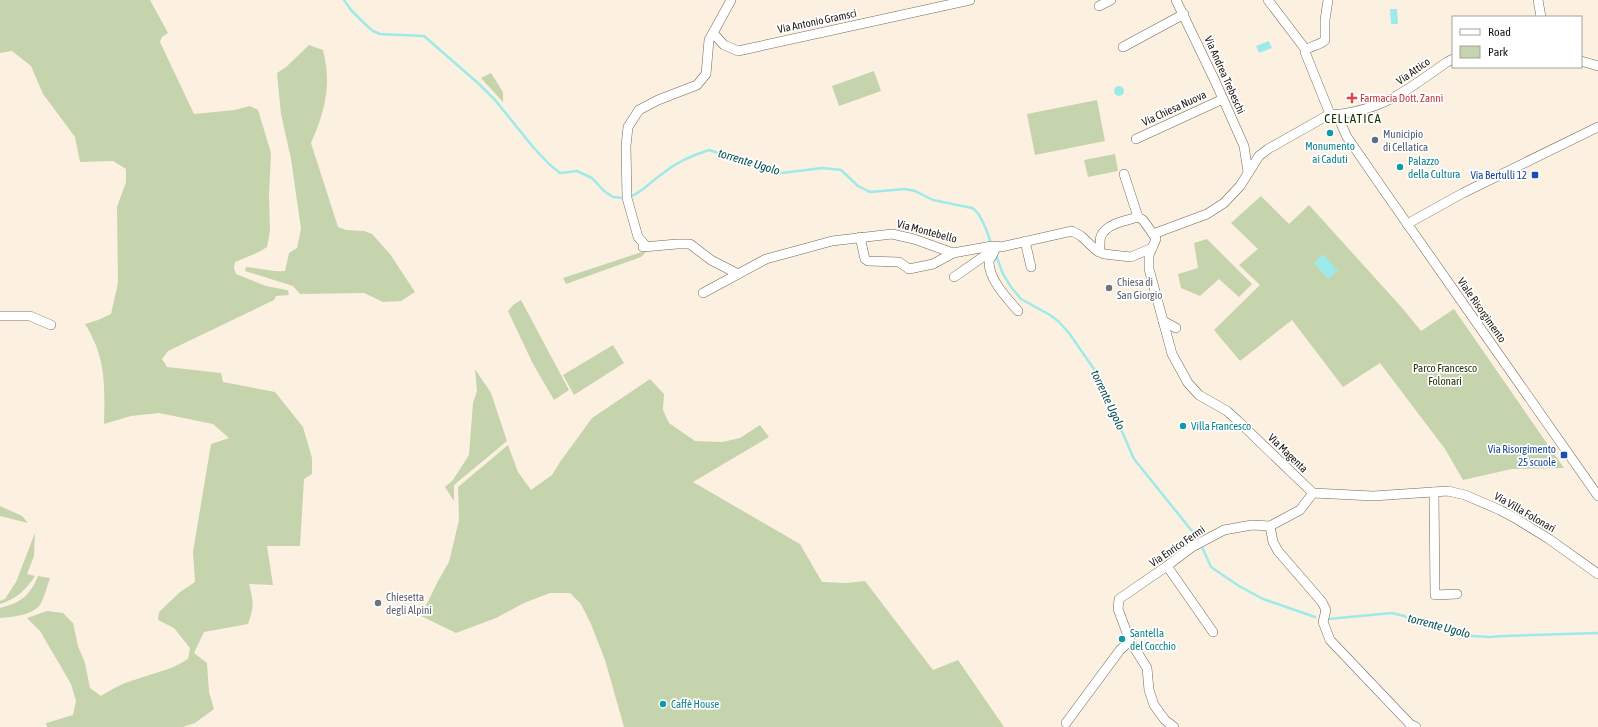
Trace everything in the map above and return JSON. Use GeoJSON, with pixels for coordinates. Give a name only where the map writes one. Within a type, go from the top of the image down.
{"type":"FeatureCollection","features":[{"type":"Feature","properties":{"kind":"street"},"geometry":{"type":"LineString","coordinates":[[731,0],[709,40],[706,74],[696,85],[658,100],[639,110],[628,127],[626,146],[628,198],[638,237],[644,247],[690,244],[711,260],[738,274]]}},
{"type":"Feature","properties":{"kind":"street","name":"Via Antonio Gramsci"},"geometry":{"type":"LineString","coordinates":[[713,33],[724,45],[738,51],[970,0]]}},
{"type":"Feature","properties":{"kind":"street"},"geometry":{"type":"LineString","coordinates":[[1099,6],[1111,0]]}},
{"type":"Feature","properties":{"kind":"street","name":"Via Andrea Trebeschi"},"geometry":{"type":"LineString","coordinates":[[1176,0],[1184,14],[1244,146],[1248,172]]}},
{"type":"Feature","properties":{"kind":"street"},"geometry":{"type":"LineString","coordinates":[[1268,0],[1306,50],[1322,43],[1325,40],[1325,20],[1328,0]]}},
{"type":"Feature","properties":{"kind":"street"},"geometry":{"type":"LineString","coordinates":[[1538,0],[1541,16]]}},
{"type":"Feature","properties":{"kind":"street"},"geometry":{"type":"LineString","coordinates":[[1122,47],[1184,14]]}},
{"type":"Feature","properties":{"kind":"street","name":"Viale Risorgimento"},"geometry":{"type":"LineString","coordinates":[[1306,50],[1305,54],[1332,113],[1347,137],[1598,496]]}},
{"type":"Feature","properties":{"kind":"street","name":"Via Attico"},"geometry":{"type":"LineString","coordinates":[[1259,156],[1268,149],[1332,113],[1364,110],[1396,97],[1452,60]]}},
{"type":"Feature","properties":{"kind":"street"},"geometry":{"type":"LineString","coordinates":[[1582,61],[1598,66]]}},
{"type":"Feature","properties":{"kind":"street","name":"Via Chiesa Nuova"},"geometry":{"type":"LineString","coordinates":[[1136,139],[1223,99]]}},
{"type":"Feature","properties":{"kind":"street"},"geometry":{"type":"LineString","coordinates":[[1407,224],[1463,192],[1598,127]]}},
{"type":"Feature","properties":{"kind":"street"},"geometry":{"type":"LineString","coordinates":[[1124,174],[1141,219],[1154,237],[1207,214],[1224,203],[1240,186],[1259,156],[1244,146]]}},
{"type":"Feature","properties":{"kind":"street"},"geometry":{"type":"LineString","coordinates":[[1141,219],[1113,225],[1105,229],[1100,237],[1099,252],[1131,257],[1152,248]]}},
{"type":"Feature","properties":{"kind":"street","name":"Via Montebello"},"geometry":{"type":"LineString","coordinates":[[703,293],[766,259],[832,240],[860,237],[892,234],[914,239],[953,253],[992,246],[996,248],[1072,231],[1081,236],[1099,252]]}},
{"type":"Feature","properties":{"kind":"street"},"geometry":{"type":"LineString","coordinates":[[860,237],[865,259],[868,261],[899,262],[909,269],[933,264],[953,253]]}},
{"type":"Feature","properties":{"kind":"street","name":"Via Magenta"},"geometry":{"type":"LineString","coordinates":[[1154,237],[1149,255],[1150,269],[1172,354],[1188,383],[1199,395],[1233,416],[1313,493]]}},
{"type":"Feature","properties":{"kind":"street"},"geometry":{"type":"LineString","coordinates":[[1025,241],[1031,267]]}},
{"type":"Feature","properties":{"kind":"street"},"geometry":{"type":"LineString","coordinates":[[954,277],[996,248]]}},
{"type":"Feature","properties":{"kind":"street"},"geometry":{"type":"LineString","coordinates":[[996,248],[989,263],[997,286],[1018,311]]}},
{"type":"Feature","properties":{"kind":"street"},"geometry":{"type":"LineString","coordinates":[[0,316],[30,316],[50,325]]}},
{"type":"Feature","properties":{"kind":"street"},"geometry":{"type":"LineString","coordinates":[[1163,321],[1176,328]]}},
{"type":"Feature","properties":{"kind":"street","name":"Via Villa Folonari"},"geometry":{"type":"LineString","coordinates":[[1313,493],[1373,496],[1448,491],[1465,495],[1500,510],[1549,539],[1598,574]]}},
{"type":"Feature","properties":{"kind":"street"},"geometry":{"type":"LineString","coordinates":[[1434,492],[1435,595],[1457,594]]}},
{"type":"Feature","properties":{"kind":"street","name":"Via Enrico Fermi"},"geometry":{"type":"LineString","coordinates":[[1130,641],[1118,609],[1119,599],[1192,547],[1224,530],[1252,525],[1270,526],[1300,510],[1313,493]]}},
{"type":"Feature","properties":{"kind":"street"},"geometry":{"type":"LineString","coordinates":[[1270,526],[1273,542],[1278,552],[1324,606],[1326,610],[1323,622],[1330,640],[1411,726]]}},
{"type":"Feature","properties":{"kind":"street"},"geometry":{"type":"LineString","coordinates":[[1167,566],[1213,632]]}},
{"type":"Feature","properties":{"kind":"street"},"geometry":{"type":"LineString","coordinates":[[1066,723],[1120,650],[1130,641],[1147,668],[1149,690],[1154,705],[1165,720],[1174,727]]}},
{"type":"Feature","properties":{"kind":"green space"},"geometry":{"type":"Polygon","coordinates":[[[0,0],[150,0],[168,33],[162,37],[160,42],[194,114],[235,110],[250,106],[258,110],[271,153],[269,196],[270,231],[267,247],[255,254],[235,262],[234,268],[236,274],[266,286],[287,290],[289,295],[276,296],[274,300],[168,351],[162,359],[167,367],[221,373],[223,382],[275,392],[303,427],[312,458],[312,474],[304,479],[300,546],[267,546],[273,585],[249,584],[253,604],[248,624],[204,632],[194,653],[207,663],[209,692],[214,709],[195,723],[183,727],[47,727],[46,723],[73,715],[76,701],[71,684],[40,631],[27,618],[47,611],[63,613],[73,623],[78,646],[85,663],[90,688],[101,696],[125,683],[171,668],[188,659],[190,648],[174,628],[158,620],[159,612],[180,592],[195,582],[193,552],[211,444],[229,438],[213,424],[159,413],[131,416],[104,424],[104,384],[101,360],[92,336],[85,324],[111,314],[118,283],[117,207],[126,182],[126,169],[113,161],[80,162],[75,137],[43,94],[31,66],[12,51],[0,53],[0,0]]]}},
{"type":"Feature","properties":{"kind":"green space"},"geometry":{"type":"Polygon","coordinates":[[[309,45],[323,50],[326,63],[326,98],[320,120],[311,143],[338,227],[346,230],[364,231],[372,234],[390,254],[415,292],[401,301],[383,302],[364,293],[300,294],[293,286],[245,271],[246,267],[285,271],[289,253],[297,248],[301,229],[291,159],[281,114],[277,73],[286,67],[309,45]]]}},
{"type":"Feature","properties":{"kind":"green space"},"geometry":{"type":"Polygon","coordinates":[[[874,71],[881,91],[839,106],[832,86],[874,71]]]}},
{"type":"Feature","properties":{"kind":"green space"},"geometry":{"type":"Polygon","coordinates":[[[491,73],[503,92],[503,102],[481,78],[491,73]]]}},
{"type":"Feature","properties":{"kind":"green space"},"geometry":{"type":"Polygon","coordinates":[[[1097,100],[1105,141],[1035,155],[1027,114],[1097,100]]]}},
{"type":"Feature","properties":{"kind":"green space"},"geometry":{"type":"Polygon","coordinates":[[[1115,154],[1118,171],[1088,177],[1084,160],[1115,154]]]}},
{"type":"Feature","properties":{"kind":"green space","name":"Parco Francesco Folonari"},"geometry":{"type":"Polygon","coordinates":[[[1261,196],[1289,224],[1309,205],[1404,310],[1421,331],[1454,309],[1564,468],[1512,469],[1463,480],[1445,449],[1380,363],[1343,387],[1292,320],[1240,361],[1214,330],[1260,285],[1239,265],[1258,249],[1231,223],[1261,196]]]}},
{"type":"Feature","properties":{"kind":"green space"},"geometry":{"type":"Polygon","coordinates":[[[1207,239],[1252,284],[1239,297],[1219,279],[1200,296],[1181,288],[1178,274],[1198,268],[1194,243],[1207,239]]]}},
{"type":"Feature","properties":{"kind":"green space"},"geometry":{"type":"Polygon","coordinates":[[[648,250],[641,257],[566,284],[563,278],[648,250]]]}},
{"type":"Feature","properties":{"kind":"green space"},"geometry":{"type":"Polygon","coordinates":[[[521,300],[569,390],[554,400],[532,362],[508,311],[513,305],[521,300]]]}},
{"type":"Feature","properties":{"kind":"green space"},"geometry":{"type":"Polygon","coordinates":[[[613,345],[624,363],[574,395],[563,375],[613,345]]]}},
{"type":"Feature","properties":{"kind":"green space"},"geometry":{"type":"Polygon","coordinates":[[[475,369],[491,393],[507,441],[454,485],[454,501],[445,487],[453,480],[469,455],[473,403],[477,391],[475,369]]]}},
{"type":"Feature","properties":{"kind":"green space"},"geometry":{"type":"Polygon","coordinates":[[[650,379],[664,394],[663,410],[669,423],[695,441],[722,442],[740,438],[760,425],[769,437],[693,482],[800,544],[822,582],[847,583],[865,581],[933,670],[958,660],[1004,727],[624,727],[605,660],[591,624],[581,604],[570,593],[550,593],[524,603],[496,618],[456,633],[421,616],[449,562],[459,520],[458,487],[508,445],[518,472],[531,490],[552,475],[592,418],[650,379]]]}},
{"type":"Feature","properties":{"kind":"green space"},"geometry":{"type":"Polygon","coordinates":[[[0,506],[22,516],[28,523],[0,516],[0,506]]]}},
{"type":"Feature","properties":{"kind":"green space"},"geometry":{"type":"Polygon","coordinates":[[[35,533],[34,556],[27,574],[35,576],[28,586],[20,593],[0,604],[0,601],[5,599],[16,582],[35,533]]]}},
{"type":"Feature","properties":{"kind":"green space"},"geometry":{"type":"Polygon","coordinates":[[[38,576],[50,578],[44,597],[38,607],[23,615],[0,618],[0,608],[13,604],[24,598],[32,589],[38,576]]]}},
{"type":"Feature","properties":{"kind":"water"},"geometry":{"type":"Polygon","coordinates":[[[1390,9],[1397,9],[1398,24],[1391,24],[1390,9]]]}},
{"type":"Feature","properties":{"kind":"water"},"geometry":{"type":"Polygon","coordinates":[[[1269,41],[1272,48],[1259,53],[1256,46],[1269,41]]]}},
{"type":"Feature","properties":{"kind":"water"},"geometry":{"type":"Polygon","coordinates":[[[1117,86],[1121,86],[1123,87],[1123,95],[1117,96],[1114,93],[1114,89],[1117,86]]]}},
{"type":"Feature","properties":{"kind":"water"},"geometry":{"type":"Polygon","coordinates":[[[1323,254],[1338,271],[1328,279],[1314,263],[1323,254]]]}},
{"type":"Feature","properties":{"kind":"waterway"},"geometry":{"type":"LineString","coordinates":[[344,0],[351,10],[373,31],[380,34],[424,36],[495,100],[533,147],[550,165],[560,173],[577,171],[592,178],[604,191],[613,197],[622,198]]}},
{"type":"Feature","properties":{"kind":"waterway","name":"torrente Ugolo"},"geometry":{"type":"LineString","coordinates":[[632,196],[678,163],[709,150],[782,173],[822,168],[841,170],[858,186],[870,192],[905,189],[915,191],[933,200],[972,208],[981,218],[991,243]]}},
{"type":"Feature","properties":{"kind":"waterway","name":"torrente Ugolo"},"geometry":{"type":"LineString","coordinates":[[996,255],[1003,274],[1021,299],[1050,315],[1069,333],[1096,372],[1134,459],[1196,536]]}},
{"type":"Feature","properties":{"kind":"waterway"},"geometry":{"type":"LineString","coordinates":[[1202,547],[1211,567],[1239,586],[1263,599],[1315,617]]}},
{"type":"Feature","properties":{"kind":"waterway","name":"torrente Ugolo"},"geometry":{"type":"LineString","coordinates":[[1328,619],[1392,613],[1432,627],[1472,636],[1489,637],[1598,633]]}},
{"type":"Feature","properties":{"kind":"place","name":"Farmacia Dott. Zanni"},"geometry":{"type":"Point","coordinates":[1352,98]}},
{"type":"Feature","properties":{"kind":"place","name":"Monumento ai Caduti"},"geometry":{"type":"Point","coordinates":[1330,133]}},
{"type":"Feature","properties":{"kind":"place","name":"Municipio di Cellatica"},"geometry":{"type":"Point","coordinates":[1375,140]}},
{"type":"Feature","properties":{"kind":"place","name":"Palazzo della Cultura"},"geometry":{"type":"Point","coordinates":[1400,167]}},
{"type":"Feature","properties":{"kind":"place","name":"Via Bertulli 12"},"geometry":{"type":"Point","coordinates":[1535,175]}},
{"type":"Feature","properties":{"kind":"place","name":"Chiesa di San Giorgio"},"geometry":{"type":"Point","coordinates":[1109,288]}},
{"type":"Feature","properties":{"kind":"place","name":"Villa Francesco"},"geometry":{"type":"Point","coordinates":[1183,426]}},
{"type":"Feature","properties":{"kind":"place","name":"Via Risorgimento 25 scuole"},"geometry":{"type":"Point","coordinates":[1564,455]}},
{"type":"Feature","properties":{"kind":"place","name":"Chiesetta degli Alpini"},"geometry":{"type":"Point","coordinates":[378,603]}},
{"type":"Feature","properties":{"kind":"place","name":"Santella del Cocchio"},"geometry":{"type":"Point","coordinates":[1122,639]}},
{"type":"Feature","properties":{"kind":"place","name":"Caffè House"},"geometry":{"type":"Point","coordinates":[663,704]}},
{"type":"Feature","properties":{"kind":"district","name":"CELLATICA"},"geometry":{"type":"Point","coordinates":[1353,118]}}]}
